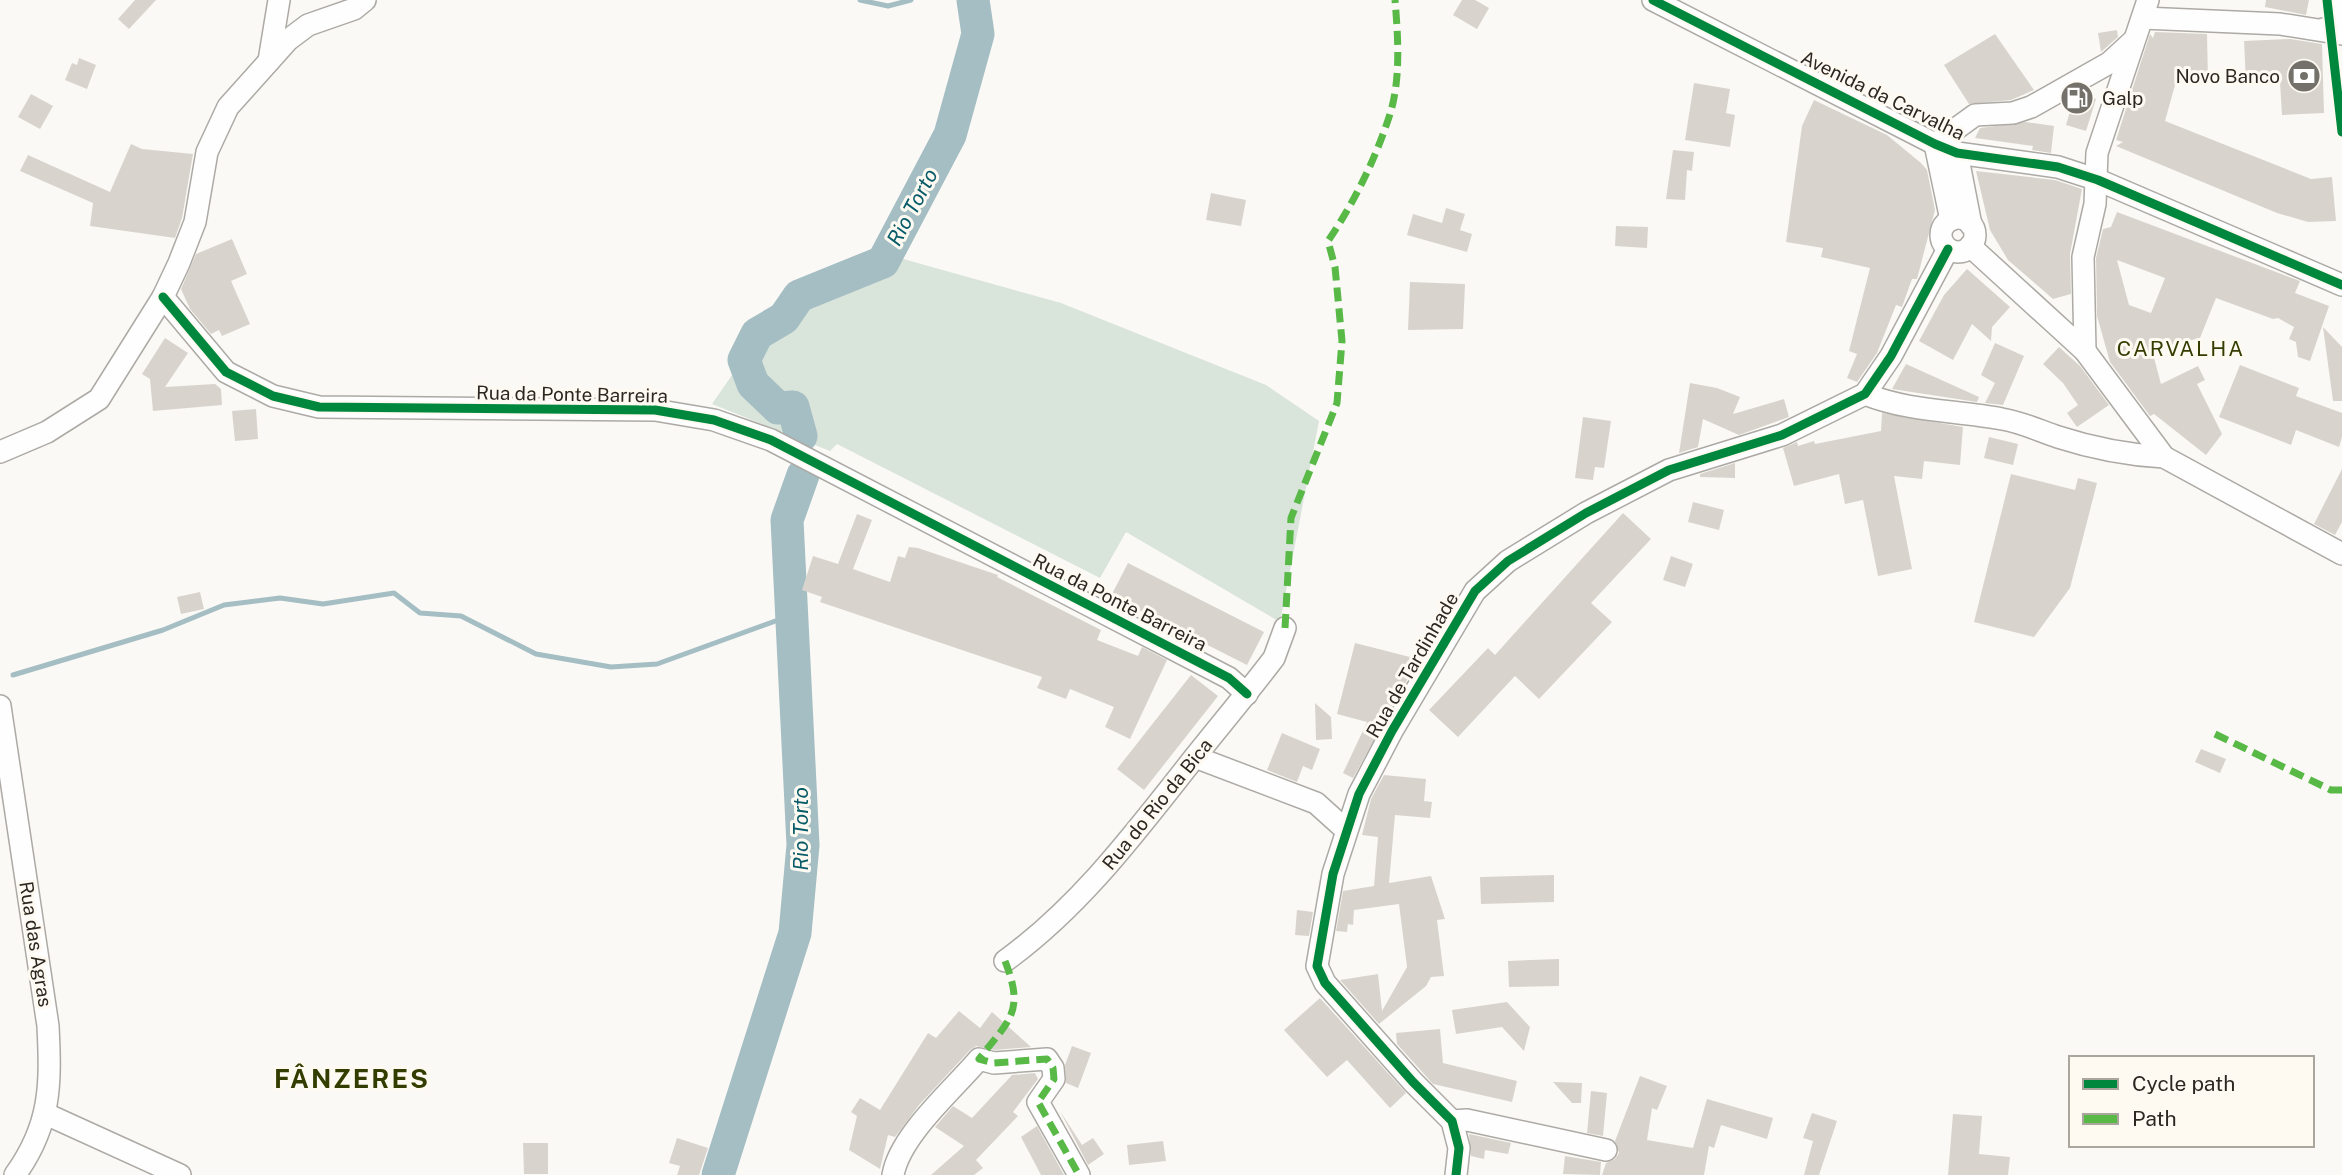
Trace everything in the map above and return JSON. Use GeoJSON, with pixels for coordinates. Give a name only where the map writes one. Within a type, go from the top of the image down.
{"type":"FeatureCollection","features":[{"type":"Feature","properties":{"kind":"street"},"geometry":{"type":"LineString","coordinates":[[270,61],[279,0]]}},
{"type":"Feature","properties":{"kind":"street"},"geometry":{"type":"LineString","coordinates":[[0,452],[47,432],[99,399],[163,297],[195,222],[206,152],[228,107],[288,40],[308,25],[354,9],[365,0]]}},
{"type":"Feature","properties":{"kind":"street","name":"Avenida da Carvalha"},"geometry":{"type":"LineString","coordinates":[[1653,0],[1935,144],[1957,153],[2058,167],[2098,180],[2342,285]]}},
{"type":"Feature","properties":{"kind":"street"},"geometry":{"type":"LineString","coordinates":[[2085,351],[2083,257],[2098,180],[2097,153],[2145,9],[2333,32],[2339,21],[2338,0]]}},
{"type":"Feature","properties":{"kind":"street"},"geometry":{"type":"LineString","coordinates":[[2135,40],[2109,63],[2031,107],[2014,113],[1975,115],[1935,144],[1964,231],[2085,351],[2164,457],[2342,554]]}},
{"type":"Feature","properties":{"kind":"street"},"geometry":{"type":"LineString","coordinates":[[1957,153],[1964,231]]}},
{"type":"Feature","properties":{"kind":"street","name":"Rua de Tardinhade"},"geometry":{"type":"LineString","coordinates":[[1452,1121],[1413,1082],[1325,983],[1317,965],[1333,874],[1346,831],[1359,793],[1392,731],[1475,591],[1508,561],[1586,513],[1669,470],[1782,435],[1865,394],[1891,356],[1948,249],[1941,234],[1964,231]]}},
{"type":"Feature","properties":{"kind":"street","name":"Rua da Ponte Barreira"},"geometry":{"type":"LineString","coordinates":[[163,297],[226,372],[273,396],[319,407],[655,410],[714,420],[771,440],[1229,678],[1247,694]]}},
{"type":"Feature","properties":{"kind":"street"},"geometry":{"type":"LineString","coordinates":[[1865,394],[1887,403],[1927,411],[2004,419],[2061,438],[2133,456],[2164,457]]}},
{"type":"Feature","properties":{"kind":"street","name":"Rua do Rio da Bica"},"geometry":{"type":"LineString","coordinates":[[1005,961],[1046,931],[1081,896],[1247,694],[1274,658],[1285,628]]}},
{"type":"Feature","properties":{"kind":"street","name":"Rua das Agras"},"geometry":{"type":"LineString","coordinates":[[0,706],[48,1026],[50,1079],[46,1114],[28,1157],[15,1175]]}},
{"type":"Feature","properties":{"kind":"street"},"geometry":{"type":"LineString","coordinates":[[1195,757],[1316,803],[1346,831]]}},
{"type":"Feature","properties":{"kind":"street"},"geometry":{"type":"LineString","coordinates":[[892,1175],[895,1164],[918,1129],[979,1059],[994,1063],[1047,1059],[1053,1068],[1054,1079],[1038,1102],[1079,1175]]}},
{"type":"Feature","properties":{"kind":"street"},"geometry":{"type":"LineString","coordinates":[[46,1114],[180,1175]]}},
{"type":"Feature","properties":{"kind":"street"},"geometry":{"type":"LineString","coordinates":[[1456,1175],[1459,1148],[1452,1121],[1467,1120],[1606,1150]]}},
{"type":"Feature","properties":{"kind":"shaded area"},"geometry":{"type":"Polygon","coordinates":[[[896,257],[1061,303],[1266,385],[1319,421],[1280,622],[1126,532],[1100,578],[837,444],[830,451],[712,404],[748,352],[848,273],[893,264],[896,257]]]}},
{"type":"Feature","properties":{"kind":"building"},"geometry":{"type":"Polygon","coordinates":[[[135,0],[156,0],[129,29],[118,19],[135,0]]]}},
{"type":"Feature","properties":{"kind":"building"},"geometry":{"type":"Polygon","coordinates":[[[1462,0],[1475,0],[1489,8],[1477,29],[1453,15],[1462,0]]]}},
{"type":"Feature","properties":{"kind":"building"},"geometry":{"type":"Polygon","coordinates":[[[2266,0],[2309,0],[2306,15],[2265,7],[2266,0]]]}},
{"type":"Feature","properties":{"kind":"building"},"geometry":{"type":"Polygon","coordinates":[[[2117,30],[2118,37],[2101,52],[2098,33],[2117,30]]]}},
{"type":"Feature","properties":{"kind":"building"},"geometry":{"type":"Polygon","coordinates":[[[2155,32],[2207,34],[2208,80],[2177,78],[2165,121],[2311,179],[2332,177],[2336,221],[2308,222],[2277,213],[2116,146],[2123,142],[2116,140],[2150,34],[2153,38],[2155,32]]]}},
{"type":"Feature","properties":{"kind":"building"},"geometry":{"type":"Polygon","coordinates":[[[1995,34],[2034,90],[2011,100],[1969,104],[1944,65],[1995,34]]]}},
{"type":"Feature","properties":{"kind":"building"},"geometry":{"type":"Polygon","coordinates":[[[2290,39],[2322,44],[2324,113],[2282,115],[2280,82],[2246,83],[2244,41],[2290,39]]]}},
{"type":"Feature","properties":{"kind":"building"},"geometry":{"type":"Polygon","coordinates":[[[79,58],[96,65],[87,89],[65,80],[72,63],[77,65],[79,58]]]}},
{"type":"Feature","properties":{"kind":"building"},"geometry":{"type":"Polygon","coordinates":[[[1694,83],[1730,89],[1726,113],[1735,115],[1730,147],[1685,140],[1694,83]]]}},
{"type":"Feature","properties":{"kind":"building"},"geometry":{"type":"Polygon","coordinates":[[[31,94],[53,106],[40,129],[18,117],[31,94]]]}},
{"type":"Feature","properties":{"kind":"building"},"geometry":{"type":"Polygon","coordinates":[[[2081,94],[2096,99],[2086,131],[2066,125],[2074,98],[2081,94]]]}},
{"type":"Feature","properties":{"kind":"building"},"geometry":{"type":"Polygon","coordinates":[[[1814,100],[1887,135],[1921,163],[1927,170],[1935,210],[1917,279],[1912,279],[1902,307],[1896,305],[1877,353],[1857,382],[1847,378],[1857,354],[1849,351],[1870,268],[1821,257],[1823,248],[1786,242],[1802,126],[1814,100]]]}},
{"type":"Feature","properties":{"kind":"building"},"geometry":{"type":"Polygon","coordinates":[[[2026,122],[2054,126],[2051,153],[2032,150],[2033,146],[1975,138],[1980,128],[2026,122]]]}},
{"type":"Feature","properties":{"kind":"building"},"geometry":{"type":"Polygon","coordinates":[[[131,144],[142,149],[193,154],[182,218],[175,238],[90,226],[93,203],[20,171],[28,155],[110,192],[131,144]]]}},
{"type":"Feature","properties":{"kind":"building"},"geometry":{"type":"Polygon","coordinates":[[[1673,150],[1694,152],[1692,171],[1687,170],[1685,200],[1666,199],[1673,150]]]}},
{"type":"Feature","properties":{"kind":"building"},"geometry":{"type":"Polygon","coordinates":[[[1976,171],[2055,180],[2082,189],[2070,254],[2071,294],[2053,299],[2008,260],[1990,230],[1976,171]]]}},
{"type":"Feature","properties":{"kind":"building"},"geometry":{"type":"Polygon","coordinates":[[[1211,193],[1246,200],[1241,226],[1206,220],[1211,193]]]}},
{"type":"Feature","properties":{"kind":"building"},"geometry":{"type":"Polygon","coordinates":[[[1446,208],[1465,214],[1460,230],[1472,234],[1467,252],[1407,235],[1413,214],[1442,223],[1446,208]]]}},
{"type":"Feature","properties":{"kind":"building"},"geometry":{"type":"Polygon","coordinates":[[[2117,212],[2300,281],[2295,293],[2329,306],[2310,361],[2298,357],[2296,342],[2289,339],[2294,327],[2278,318],[2273,319],[2216,298],[2200,338],[2152,350],[2161,384],[2198,366],[2205,380],[2197,384],[2222,434],[2206,455],[2154,414],[2150,416],[2110,362],[2097,316],[2096,258],[2103,229],[2111,227],[2117,212]],[[2117,260],[2129,305],[2151,313],[2165,278],[2117,260]]]}},
{"type":"Feature","properties":{"kind":"building"},"geometry":{"type":"Polygon","coordinates":[[[1616,226],[1648,227],[1647,248],[1615,246],[1616,226]]]}},
{"type":"Feature","properties":{"kind":"building"},"geometry":{"type":"Polygon","coordinates":[[[232,239],[247,274],[231,281],[250,324],[222,336],[219,330],[211,334],[190,309],[181,289],[196,254],[232,239]]]}},
{"type":"Feature","properties":{"kind":"building"},"geometry":{"type":"Polygon","coordinates":[[[1967,269],[2010,307],[1992,327],[1991,341],[1972,324],[1953,360],[1919,341],[1944,295],[1967,269]]]}},
{"type":"Feature","properties":{"kind":"building"},"geometry":{"type":"Polygon","coordinates":[[[1410,282],[1465,284],[1463,329],[1408,330],[1410,282]]]}},
{"type":"Feature","properties":{"kind":"building"},"geometry":{"type":"Polygon","coordinates":[[[2323,327],[2342,347],[2342,401],[2333,401],[2323,327]]]}},
{"type":"Feature","properties":{"kind":"building"},"geometry":{"type":"Polygon","coordinates":[[[165,338],[188,353],[165,387],[215,384],[221,389],[222,405],[153,411],[150,379],[142,374],[165,338]]]}},
{"type":"Feature","properties":{"kind":"building"},"geometry":{"type":"Polygon","coordinates":[[[1995,343],[2024,356],[2003,405],[1985,403],[1995,383],[1981,375],[1995,343]]]}},
{"type":"Feature","properties":{"kind":"building"},"geometry":{"type":"Polygon","coordinates":[[[2059,347],[2080,366],[2109,405],[2077,427],[2067,413],[2078,405],[2063,383],[2043,364],[2059,347]]]}},
{"type":"Feature","properties":{"kind":"building"},"geometry":{"type":"Polygon","coordinates":[[[1906,364],[1979,397],[1977,402],[1892,389],[1906,364]]]}},
{"type":"Feature","properties":{"kind":"building"},"geometry":{"type":"Polygon","coordinates":[[[2240,365],[2299,388],[2296,396],[2342,413],[2342,437],[2339,447],[2296,430],[2291,445],[2219,417],[2240,365]]]}},
{"type":"Feature","properties":{"kind":"building"},"geometry":{"type":"Polygon","coordinates":[[[1690,383],[1717,388],[1740,397],[1733,414],[1784,399],[1789,417],[1739,435],[1703,419],[1698,447],[1679,453],[1690,383]]]}},
{"type":"Feature","properties":{"kind":"building"},"geometry":{"type":"Polygon","coordinates":[[[256,409],[258,439],[235,441],[232,411],[256,409]]]}},
{"type":"Feature","properties":{"kind":"building"},"geometry":{"type":"Polygon","coordinates":[[[1882,413],[1963,427],[1960,465],[1924,461],[1922,479],[1894,476],[1912,569],[1878,576],[1863,500],[1845,504],[1839,474],[1794,486],[1783,448],[1797,442],[1798,446],[1814,441],[1815,444],[1881,431],[1882,413]]]}},
{"type":"Feature","properties":{"kind":"building"},"geometry":{"type":"Polygon","coordinates":[[[1583,417],[1611,421],[1604,468],[1595,467],[1593,480],[1575,478],[1583,417]]]}},
{"type":"Feature","properties":{"kind":"building"},"geometry":{"type":"Polygon","coordinates":[[[1989,437],[2018,444],[2013,465],[1984,458],[1989,437]]]}},
{"type":"Feature","properties":{"kind":"building"},"geometry":{"type":"Polygon","coordinates":[[[1735,463],[1735,478],[1700,477],[1700,474],[1735,463]]]}},
{"type":"Feature","properties":{"kind":"building"},"geometry":{"type":"Polygon","coordinates":[[[2342,469],[2342,522],[2335,535],[2314,524],[2342,469]]]}},
{"type":"Feature","properties":{"kind":"building"},"geometry":{"type":"Polygon","coordinates":[[[2011,474],[2075,490],[2078,478],[2097,483],[2070,588],[2034,637],[1974,622],[2011,474]]]}},
{"type":"Feature","properties":{"kind":"building"},"geometry":{"type":"Polygon","coordinates":[[[1693,502],[1724,510],[1719,530],[1688,522],[1693,502]]]}},
{"type":"Feature","properties":{"kind":"building"},"geometry":{"type":"Polygon","coordinates":[[[1623,513],[1651,539],[1591,603],[1612,622],[1539,699],[1515,676],[1458,737],[1429,710],[1488,648],[1495,655],[1623,513]]]}},
{"type":"Feature","properties":{"kind":"building"},"geometry":{"type":"Polygon","coordinates":[[[857,514],[872,520],[853,569],[890,582],[898,556],[905,558],[909,547],[918,548],[998,575],[997,577],[1101,630],[1097,640],[1138,656],[1142,647],[1167,660],[1130,739],[1105,727],[1114,707],[1070,689],[1066,699],[1037,688],[1042,677],[820,602],[822,597],[802,590],[813,556],[838,564],[857,514]]]}},
{"type":"Feature","properties":{"kind":"building"},"geometry":{"type":"Polygon","coordinates":[[[1671,556],[1693,564],[1685,587],[1663,580],[1671,556]]]}},
{"type":"Feature","properties":{"kind":"building"},"geometry":{"type":"Polygon","coordinates":[[[1128,563],[1264,632],[1247,665],[1111,596],[1128,563]]]}},
{"type":"Feature","properties":{"kind":"building"},"geometry":{"type":"Polygon","coordinates":[[[200,592],[204,609],[181,614],[177,597],[200,592]]]}},
{"type":"Feature","properties":{"kind":"building"},"geometry":{"type":"Polygon","coordinates":[[[1355,643],[1414,658],[1410,675],[1353,778],[1343,773],[1367,722],[1337,714],[1355,643]]]}},
{"type":"Feature","properties":{"kind":"building"},"geometry":{"type":"Polygon","coordinates":[[[1191,675],[1218,696],[1144,790],[1117,769],[1191,675]]]}},
{"type":"Feature","properties":{"kind":"building"},"geometry":{"type":"Polygon","coordinates":[[[1315,703],[1331,717],[1332,739],[1316,740],[1315,703]]]}},
{"type":"Feature","properties":{"kind":"building"},"geometry":{"type":"Polygon","coordinates":[[[1282,733],[1320,749],[1312,770],[1303,766],[1297,782],[1267,770],[1282,733]]]}},
{"type":"Feature","properties":{"kind":"building"},"geometry":{"type":"Polygon","coordinates":[[[2201,749],[2226,759],[2220,773],[2195,762],[2201,749]]]}},
{"type":"Feature","properties":{"kind":"building"},"geometry":{"type":"Polygon","coordinates":[[[1384,775],[1426,779],[1424,801],[1432,802],[1430,818],[1395,815],[1389,883],[1431,876],[1445,919],[1437,920],[1444,976],[1431,977],[1426,986],[1379,1024],[1340,980],[1378,974],[1382,1011],[1407,967],[1399,904],[1354,910],[1353,925],[1348,924],[1347,932],[1336,931],[1343,891],[1374,886],[1378,837],[1362,835],[1371,799],[1384,775]]]}},
{"type":"Feature","properties":{"kind":"building"},"geometry":{"type":"Polygon","coordinates":[[[1554,875],[1554,902],[1481,904],[1480,877],[1554,875]]]}},
{"type":"Feature","properties":{"kind":"building"},"geometry":{"type":"Polygon","coordinates":[[[1297,910],[1313,912],[1309,936],[1295,935],[1297,910]]]}},
{"type":"Feature","properties":{"kind":"building"},"geometry":{"type":"Polygon","coordinates":[[[1559,959],[1559,986],[1509,987],[1508,961],[1559,959]]]}},
{"type":"Feature","properties":{"kind":"building"},"geometry":{"type":"Polygon","coordinates":[[[1320,998],[1406,1093],[1390,1108],[1347,1060],[1327,1077],[1284,1030],[1320,998]]]}},
{"type":"Feature","properties":{"kind":"building"},"geometry":{"type":"Polygon","coordinates":[[[1507,1002],[1530,1027],[1524,1051],[1502,1027],[1456,1034],[1452,1010],[1507,1002]]]}},
{"type":"Feature","properties":{"kind":"building"},"geometry":{"type":"Polygon","coordinates":[[[959,1011],[980,1028],[992,1012],[1031,1047],[995,1050],[976,1046],[970,1050],[919,1105],[895,1137],[888,1135],[880,1169],[849,1150],[857,1116],[851,1112],[860,1098],[880,1110],[928,1033],[936,1038],[959,1011]]]}},
{"type":"Feature","properties":{"kind":"building"},"geometry":{"type":"Polygon","coordinates":[[[1440,1029],[1443,1063],[1517,1081],[1512,1102],[1433,1084],[1397,1044],[1396,1033],[1440,1029]]]}},
{"type":"Feature","properties":{"kind":"building"},"geometry":{"type":"Polygon","coordinates":[[[1072,1046],[1091,1053],[1078,1088],[1066,1083],[1065,1065],[1072,1046]]]}},
{"type":"Feature","properties":{"kind":"building"},"geometry":{"type":"Polygon","coordinates":[[[1035,1073],[1038,1079],[1013,1112],[1018,1116],[976,1160],[983,1168],[974,1175],[931,1175],[964,1146],[935,1127],[953,1106],[972,1118],[1012,1075],[1035,1073]]]}},
{"type":"Feature","properties":{"kind":"building"},"geometry":{"type":"Polygon","coordinates":[[[1640,1076],[1667,1086],[1657,1110],[1652,1108],[1647,1140],[1693,1148],[1707,1099],[1773,1118],[1767,1139],[1721,1125],[1714,1148],[1709,1146],[1704,1175],[1602,1175],[1606,1163],[1615,1159],[1619,1153],[1615,1141],[1640,1076]]]}},
{"type":"Feature","properties":{"kind":"building"},"geometry":{"type":"Polygon","coordinates":[[[1553,1082],[1582,1083],[1581,1103],[1572,1103],[1553,1082]]]}},
{"type":"Feature","properties":{"kind":"building"},"geometry":{"type":"Polygon","coordinates":[[[1591,1091],[1607,1093],[1603,1136],[1587,1133],[1591,1091]]]}},
{"type":"Feature","properties":{"kind":"building"},"geometry":{"type":"Polygon","coordinates":[[[1060,1111],[1082,1145],[1093,1138],[1104,1154],[1088,1165],[1060,1111]]]}},
{"type":"Feature","properties":{"kind":"building"},"geometry":{"type":"Polygon","coordinates":[[[1812,1113],[1837,1121],[1819,1175],[1804,1175],[1813,1141],[1803,1138],[1812,1113]]]}},
{"type":"Feature","properties":{"kind":"building"},"geometry":{"type":"Polygon","coordinates":[[[1953,1114],[1982,1116],[1979,1154],[2010,1157],[2008,1175],[1948,1175],[1953,1114]]]}},
{"type":"Feature","properties":{"kind":"building"},"geometry":{"type":"Polygon","coordinates":[[[1037,1126],[1064,1175],[1041,1175],[1021,1137],[1037,1126]]]}},
{"type":"Feature","properties":{"kind":"building"},"geometry":{"type":"Polygon","coordinates":[[[1469,1134],[1511,1143],[1508,1154],[1485,1150],[1484,1159],[1471,1156],[1469,1134]]]}},
{"type":"Feature","properties":{"kind":"building"},"geometry":{"type":"Polygon","coordinates":[[[677,1138],[708,1148],[699,1175],[677,1175],[680,1166],[669,1163],[677,1138]]]}},
{"type":"Feature","properties":{"kind":"building"},"geometry":{"type":"Polygon","coordinates":[[[1163,1141],[1166,1161],[1129,1165],[1127,1145],[1163,1141]]]}},
{"type":"Feature","properties":{"kind":"building"},"geometry":{"type":"Polygon","coordinates":[[[523,1143],[548,1143],[548,1174],[524,1174],[523,1143]]]}},
{"type":"Feature","properties":{"kind":"building"},"geometry":{"type":"Polygon","coordinates":[[[1565,1156],[1601,1162],[1600,1175],[1563,1174],[1565,1156]]]}},
{"type":"Feature","properties":{"kind":"waterway"},"geometry":{"type":"LineString","coordinates":[[860,0],[888,6],[911,0]]}},
{"type":"Feature","properties":{"kind":"waterway","name":"Rio Torto"},"geometry":{"type":"LineString","coordinates":[[801,436],[793,407],[778,408],[753,384],[744,360],[757,334],[784,318],[799,296],[883,262],[950,135],[978,34],[973,0]]}},
{"type":"Feature","properties":{"kind":"waterway","name":"Rio Torto"},"geometry":{"type":"LineString","coordinates":[[718,1175],[795,933],[803,845],[787,520],[803,475]]}},
{"type":"Feature","properties":{"kind":"waterway"},"geometry":{"type":"LineString","coordinates":[[13,675],[163,630],[224,605],[280,598],[323,604],[394,593],[420,613],[461,616],[536,654],[611,667],[657,664],[792,615]]}},
{"type":"Feature","properties":{"kind":"marked path"},"geometry":{"type":"LineString","coordinates":[[1285,628],[1291,518],[1337,403],[1342,341],[1335,267],[1328,241],[1364,180],[1390,114],[1397,72],[1395,0]]}},
{"type":"Feature","properties":{"kind":"marked path"},"geometry":{"type":"LineString","coordinates":[[2215,734],[2331,790],[2342,790]]}},
{"type":"Feature","properties":{"kind":"marked path"},"geometry":{"type":"LineString","coordinates":[[1005,961],[1014,992],[1014,1004],[1006,1024],[979,1059],[994,1063],[1047,1059],[1053,1068],[1054,1079],[1038,1102],[1079,1175]]}},
{"type":"Feature","properties":{"kind":"cycle path"},"geometry":{"type":"LineString","coordinates":[[1653,0],[1935,144],[1957,153],[2058,167],[2098,180],[2342,285]]}},
{"type":"Feature","properties":{"kind":"cycle path"},"geometry":{"type":"LineString","coordinates":[[2327,0],[2342,132]]}},
{"type":"Feature","properties":{"kind":"cycle path"},"geometry":{"type":"LineString","coordinates":[[1456,1175],[1459,1148],[1452,1121],[1413,1082],[1325,983],[1317,966],[1333,874],[1359,794],[1392,731],[1475,591],[1508,561],[1586,513],[1669,470],[1782,435],[1865,394],[1891,356],[1948,249]]}},
{"type":"Feature","properties":{"kind":"cycle path"},"geometry":{"type":"LineString","coordinates":[[163,297],[226,372],[273,396],[319,407],[655,410],[714,420],[771,440],[1229,678],[1247,694]]}},
{"type":"Feature","properties":{"kind":"place","name":"Novo Banco"},"geometry":{"type":"Point","coordinates":[2304,76]}},
{"type":"Feature","properties":{"kind":"place","name":"Galp"},"geometry":{"type":"Point","coordinates":[2077,98]}},
{"type":"Feature","properties":{"kind":"district","name":"CARVALHA"},"geometry":{"type":"Point","coordinates":[2181,348]}},
{"type":"Feature","properties":{"kind":"district","name":"FÂNZERES"},"geometry":{"type":"Point","coordinates":[352,1078]}}]}
